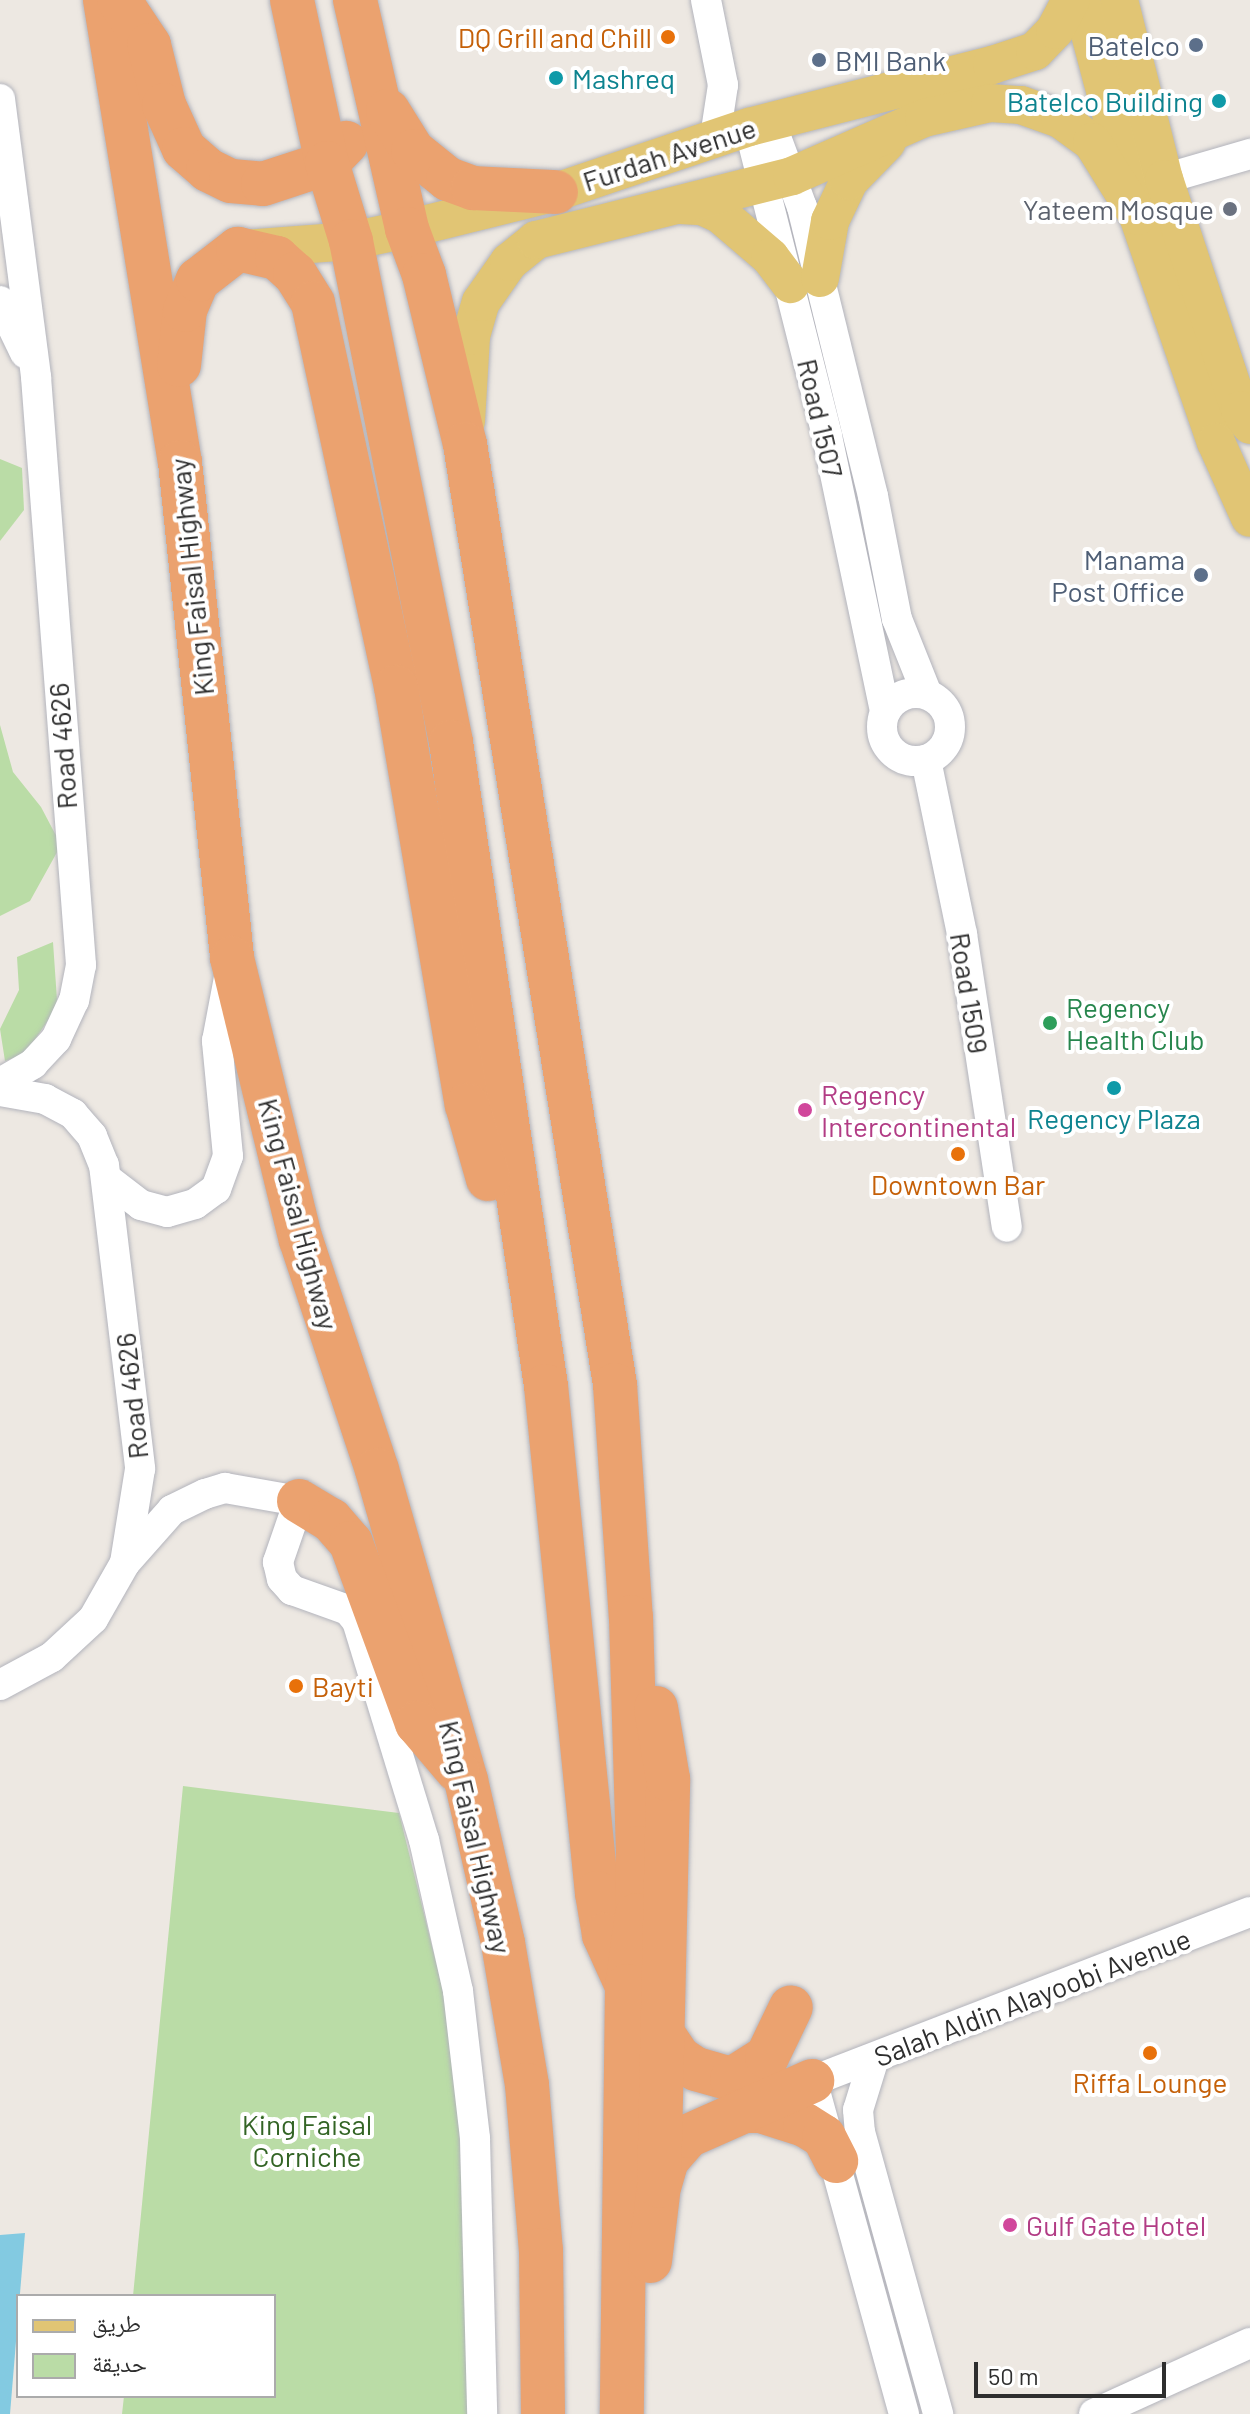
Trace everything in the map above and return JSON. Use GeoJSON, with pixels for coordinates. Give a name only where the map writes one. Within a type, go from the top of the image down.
{"type":"FeatureCollection","features":[{"type":"Feature","properties":{"kind":"highway","name":"King Faisal Highway"},"geometry":{"type":"LineString","coordinates":[[105,0],[180,462],[232,958],[301,1240],[377,1470],[466,1780],[503,1943],[527,2085],[541,2250],[543,2414]]}},
{"type":"Feature","properties":{"kind":"highway"},"geometry":{"type":"LineString","coordinates":[[119,0],[149,45],[164,105],[184,149],[208,170],[231,181],[263,184],[327,163],[358,128],[374,88]]}},
{"type":"Feature","properties":{"kind":"highway"},"geometry":{"type":"LineString","coordinates":[[292,0],[327,163],[351,241],[451,742],[546,1386],[597,1893],[604,1935],[627,1986]]}},
{"type":"Feature","properties":{"kind":"highway"},"geometry":{"type":"LineString","coordinates":[[355,0],[407,229],[424,275],[465,444],[615,1385],[631,1617],[638,1848],[637,1915],[627,1986],[622,2414]]}},
{"type":"Feature","properties":{"kind":"highway"},"geometry":{"type":"LineString","coordinates":[[374,88],[413,151],[448,179],[562,211]]}},
{"type":"Feature","properties":{"kind":"highway"},"geometry":{"type":"LineString","coordinates":[[180,462],[179,355],[185,310],[198,280],[238,249],[277,258],[295,274],[313,303],[396,687],[467,1105],[546,1386]]}},
{"type":"Feature","properties":{"kind":"highway"},"geometry":{"type":"LineString","coordinates":[[299,1501],[331,1520],[351,1543],[417,1723],[466,1780]]}},
{"type":"Feature","properties":{"kind":"highway"},"geometry":{"type":"LineString","coordinates":[[628,2414],[659,2186],[665,2037],[668,1779],[658,1717],[631,1617]]}},
{"type":"Feature","properties":{"kind":"highway"},"geometry":{"type":"LineString","coordinates":[[665,2037],[679,2058],[696,2069],[732,2079],[767,2057],[791,2007]]}},
{"type":"Feature","properties":{"kind":"highway"},"geometry":{"type":"LineString","coordinates":[[659,2186],[667,2160],[688,2136],[812,2081]]}},
{"type":"Feature","properties":{"kind":"highway"},"geometry":{"type":"LineString","coordinates":[[740,2111],[761,2111],[805,2125],[824,2137],[836,2161]]}},
{"type":"Feature","properties":{"kind":"main road","name":"Furdah Avenue"},"geometry":{"type":"LineString","coordinates":[[562,211],[745,128],[1035,51],[1055,30],[1071,0]]}},
{"type":"Feature","properties":{"kind":"main road"},"geometry":{"type":"LineString","coordinates":[[1081,0],[1138,216],[1216,442],[1250,518]]}},
{"type":"Feature","properties":{"kind":"main road"},"geometry":{"type":"LineString","coordinates":[[1119,0],[1164,179],[1247,409]]}},
{"type":"Feature","properties":{"kind":"main road","name":"Furdah Avenue"},"geometry":{"type":"LineString","coordinates":[[238,249],[351,241],[407,229],[562,211],[673,205],[779,179],[924,118],[990,103],[1021,105],[1060,119],[1092,142],[1138,216]]}},
{"type":"Feature","properties":{"kind":"main road"},"geometry":{"type":"LineString","coordinates":[[673,205],[702,206],[721,215],[770,257],[805,281],[849,181],[875,150],[924,118]]}},
{"type":"Feature","properties":{"kind":"main road"},"geometry":{"type":"LineString","coordinates":[[465,444],[471,336],[481,302],[509,262],[536,240],[562,211]]}},
{"type":"Feature","properties":{"kind":"street"},"geometry":{"type":"LineString","coordinates":[[706,0],[723,85],[745,128]]}},
{"type":"Feature","properties":{"kind":"street","name":"Road 4626"},"geometry":{"type":"LineString","coordinates":[[0,99],[36,377],[81,965],[74,1000],[56,1039],[33,1064],[0,1083]]}},
{"type":"Feature","properties":{"kind":"street","name":"Road 1507"},"geometry":{"type":"LineString","coordinates":[[745,128],[779,179],[897,619],[927,694]]}},
{"type":"Feature","properties":{"kind":"street"},"geometry":{"type":"LineString","coordinates":[[1164,179],[1250,154]]}},
{"type":"Feature","properties":{"kind":"street","name":"Road 1507"},"geometry":{"type":"LineString","coordinates":[[805,281],[885,712]]}},
{"type":"Feature","properties":{"kind":"street","name":"Road 4626"},"geometry":{"type":"LineString","coordinates":[[0,301],[36,377]]}},
{"type":"Feature","properties":{"kind":"street"},"geometry":{"type":"LineString","coordinates":[[927,694],[944,706],[950,720],[946,744],[929,759],[910,761],[893,752],[883,734],[885,712],[898,698],[927,694]]}},
{"type":"Feature","properties":{"kind":"street","name":"Road 1509"},"geometry":{"type":"LineString","coordinates":[[929,759],[956,902],[1007,1227]]}},
{"type":"Feature","properties":{"kind":"street"},"geometry":{"type":"LineString","coordinates":[[107,1179],[141,1205],[167,1212],[195,1204],[216,1189],[228,1156],[217,1041],[232,958]]}},
{"type":"Feature","properties":{"kind":"street","name":"Road 4626"},"geometry":{"type":"LineString","coordinates":[[0,1091],[45,1099],[73,1114],[92,1136],[107,1179],[140,1469],[125,1563]]}},
{"type":"Feature","properties":{"kind":"street","name":"Road 4626"},"geometry":{"type":"LineString","coordinates":[[0,1685],[29,1673],[74,1639],[93,1619],[125,1563],[172,1510],[225,1488],[299,1501]]}},
{"type":"Feature","properties":{"kind":"street","name":"King Faisal Highway"},"geometry":{"type":"LineString","coordinates":[[299,1501],[278,1562],[282,1579],[292,1590],[353,1614],[406,1778],[451,1960],[470,2074],[482,2414]]}},
{"type":"Feature","properties":{"kind":"street","name":"Salah Aldin Alayoobi Avenue"},"geometry":{"type":"LineString","coordinates":[[812,2081],[1250,1912]]}},
{"type":"Feature","properties":{"kind":"street"},"geometry":{"type":"LineString","coordinates":[[874,2058],[860,2099],[860,2132],[938,2414]]}},
{"type":"Feature","properties":{"kind":"street"},"geometry":{"type":"LineString","coordinates":[[812,2081],[904,2414]]}},
{"type":"Feature","properties":{"kind":"street"},"geometry":{"type":"LineString","coordinates":[[1094,2414],[1128,2408],[1250,2343]]}},
{"type":"Feature","properties":{"kind":"green space"},"geometry":{"type":"Polygon","coordinates":[[[0,459],[22,468],[24,510],[0,541],[0,459]]]}},
{"type":"Feature","properties":{"kind":"green space"},"geometry":{"type":"Polygon","coordinates":[[[0,725],[13,772],[41,807],[61,845],[30,901],[0,916],[0,725]]]}},
{"type":"Feature","properties":{"kind":"green space"},"geometry":{"type":"Polygon","coordinates":[[[53,942],[57,1000],[53,1013],[25,1054],[5,1061],[0,1029],[19,990],[17,957],[53,942]]]}},
{"type":"Feature","properties":{"kind":"green space","name":"King Faisal Corniche"},"geometry":{"type":"Polygon","coordinates":[[[183,1786],[399,1813],[457,2047],[468,2414],[122,2414],[124,2398],[276,2398],[276,2294],[133,2294],[183,1786]]]}},
{"type":"Feature","properties":{"kind":"water"},"geometry":{"type":"Polygon","coordinates":[[[25,2233],[20,2294],[16,2294],[10,2414],[0,2414],[0,2235],[25,2233]]]}},
{"type":"Feature","properties":{"kind":"place","name":"DQ Grill and Chill"},"geometry":{"type":"Point","coordinates":[668,37]}},
{"type":"Feature","properties":{"kind":"place","name":"Batelco"},"geometry":{"type":"Point","coordinates":[1196,45]}},
{"type":"Feature","properties":{"kind":"place","name":"BMI Bank"},"geometry":{"type":"Point","coordinates":[819,60]}},
{"type":"Feature","properties":{"kind":"place","name":"Mashreq"},"geometry":{"type":"Point","coordinates":[556,78]}},
{"type":"Feature","properties":{"kind":"place","name":"Batelco Building"},"geometry":{"type":"Point","coordinates":[1219,101]}},
{"type":"Feature","properties":{"kind":"place","name":"Yateem Mosque"},"geometry":{"type":"Point","coordinates":[1230,209]}},
{"type":"Feature","properties":{"kind":"place","name":"Manama Post Office"},"geometry":{"type":"Point","coordinates":[1201,575]}},
{"type":"Feature","properties":{"kind":"place","name":"Regency Health Club"},"geometry":{"type":"Point","coordinates":[1050,1023]}},
{"type":"Feature","properties":{"kind":"place","name":"Regency Plaza"},"geometry":{"type":"Point","coordinates":[1114,1088]}},
{"type":"Feature","properties":{"kind":"place","name":"Regency Intercontinental"},"geometry":{"type":"Point","coordinates":[805,1110]}},
{"type":"Feature","properties":{"kind":"place","name":"Downtown Bar"},"geometry":{"type":"Point","coordinates":[958,1154]}},
{"type":"Feature","properties":{"kind":"place","name":"Bayti"},"geometry":{"type":"Point","coordinates":[296,1686]}},
{"type":"Feature","properties":{"kind":"place","name":"Riffa Lounge"},"geometry":{"type":"Point","coordinates":[1150,2053]}},
{"type":"Feature","properties":{"kind":"place","name":"Gulf Gate Hotel"},"geometry":{"type":"Point","coordinates":[1010,2225]}}]}
